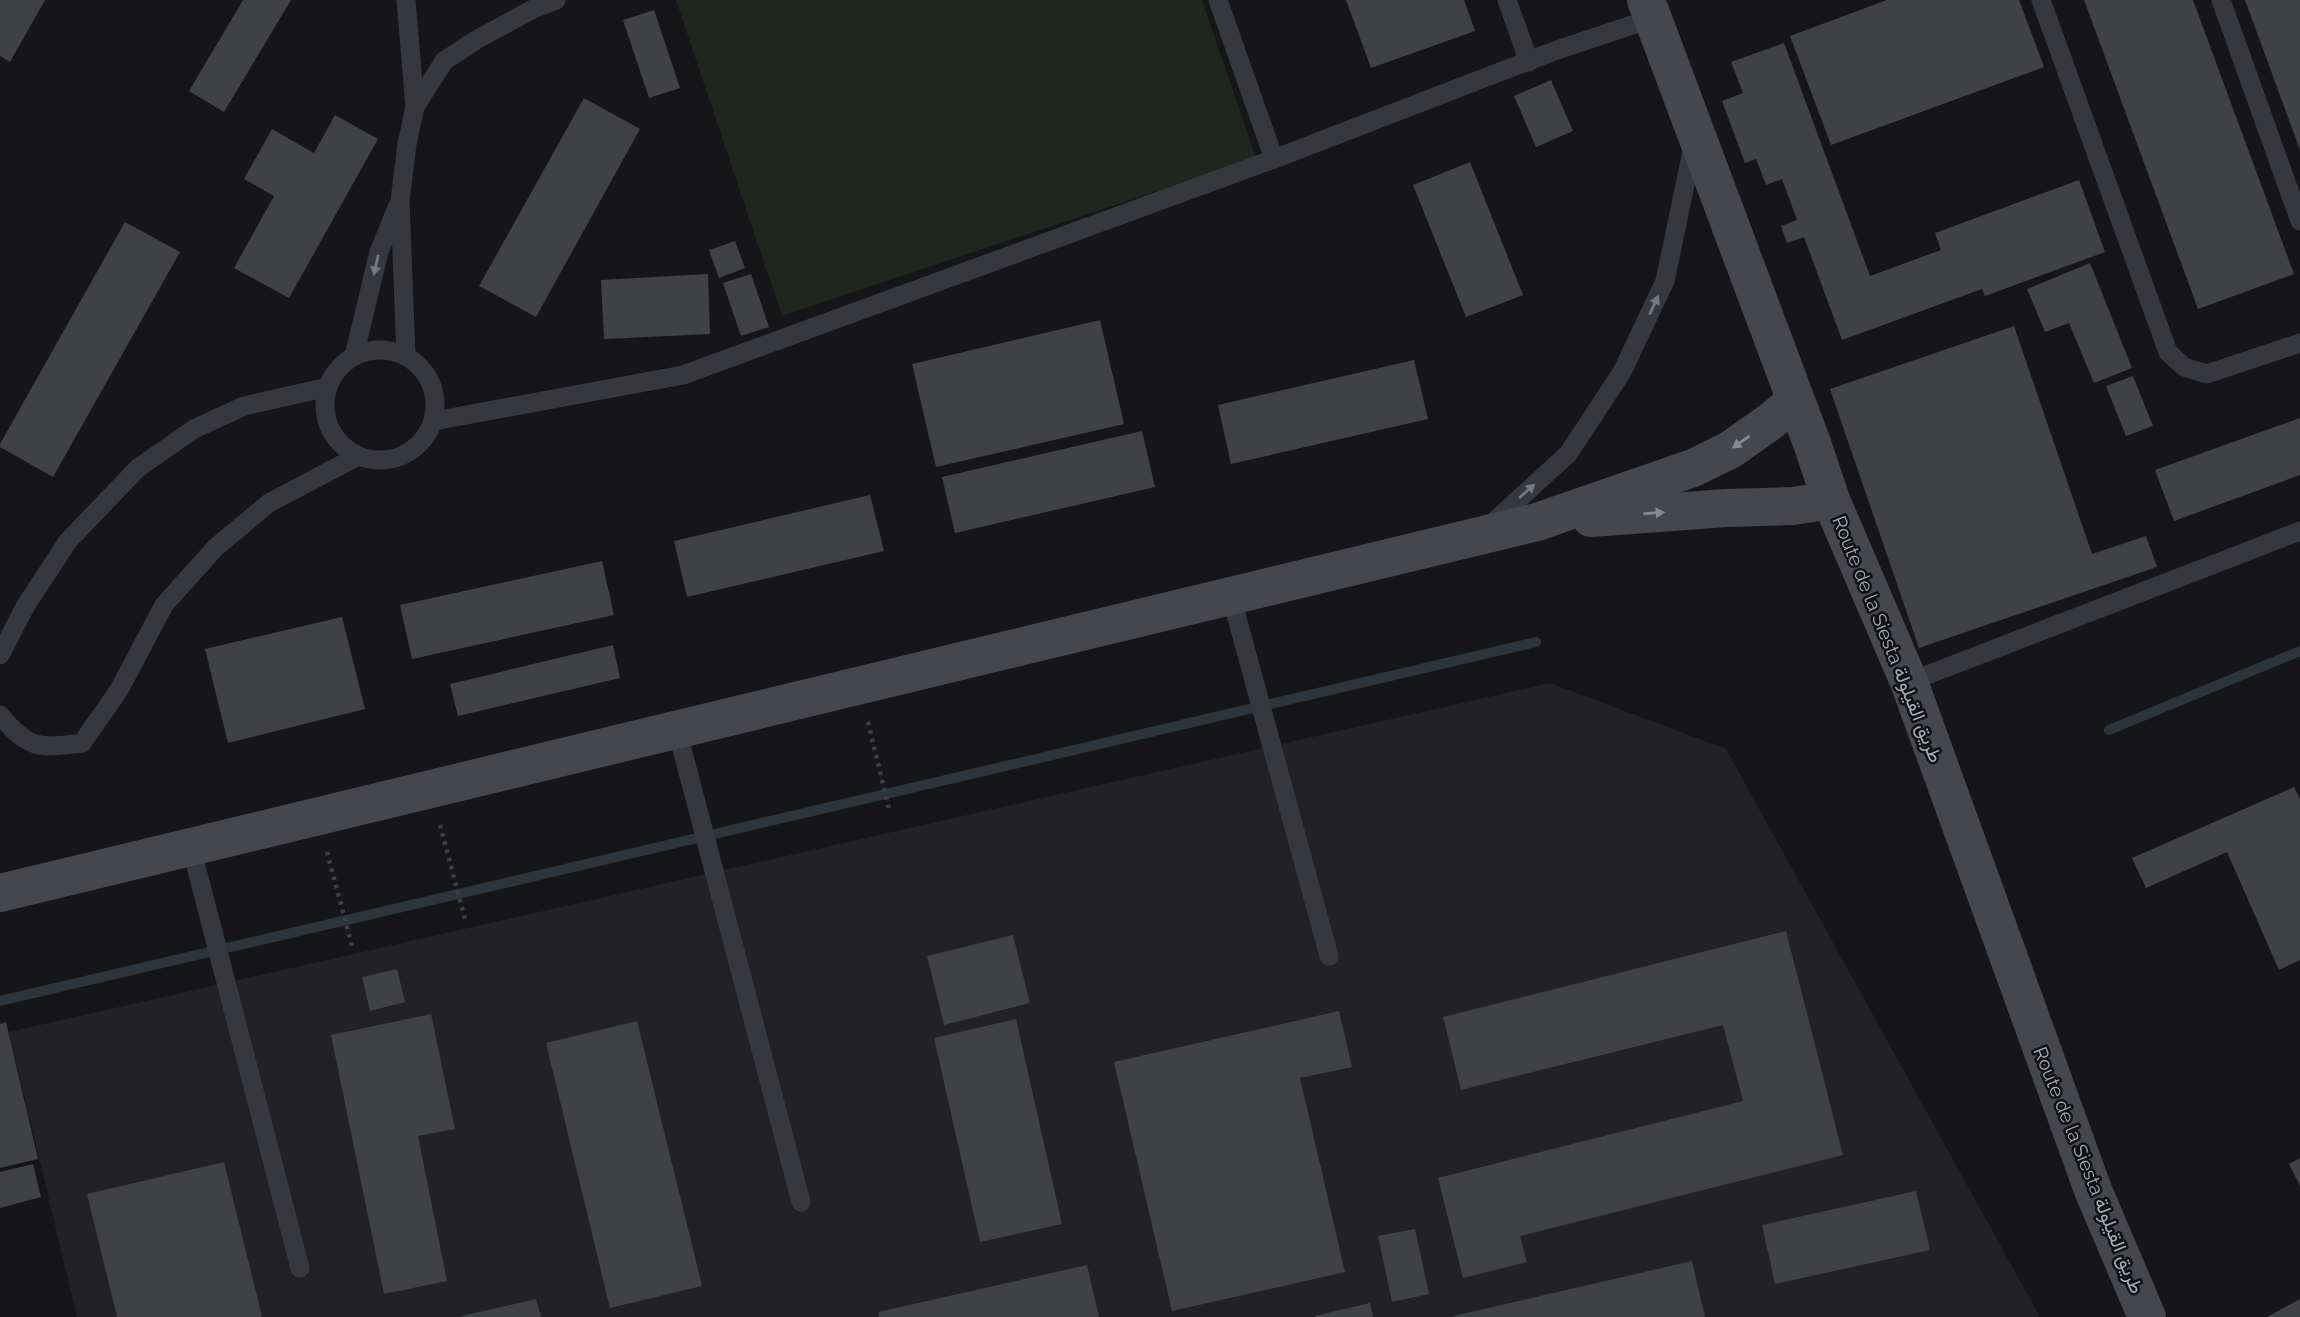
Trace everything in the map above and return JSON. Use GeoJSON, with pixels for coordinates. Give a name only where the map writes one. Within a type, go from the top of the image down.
{"type":"FeatureCollection","features":[{"type":"Feature","properties":{"kind":"street","name":"Route de la Siesta طريق القيلولة"},"geometry":{"type":"LineString","coordinates":[[1650,9],[1831,500],[1909,682],[2093,1190],[2147,1317]]}},
{"type":"Feature","properties":{"kind":"street"},"geometry":{"type":"LineString","coordinates":[[0,893],[1537,522],[1693,468],[1730,450],[1795,401]]}},
{"type":"Feature","properties":{"kind":"street"},"geometry":{"type":"LineString","coordinates":[[1537,522],[1726,508],[1793,506],[1831,500]]}},
{"type":"Feature","properties":{"kind":"lane"},"geometry":{"type":"LineString","coordinates":[[406,0],[415,107],[400,201],[406,356]]}},
{"type":"Feature","properties":{"kind":"lane"},"geometry":{"type":"LineString","coordinates":[[415,107],[444,61],[476,40],[535,8],[556,0]]}},
{"type":"Feature","properties":{"kind":"lane"},"geometry":{"type":"LineString","coordinates":[[1218,0],[1274,159]]}},
{"type":"Feature","properties":{"kind":"lane"},"geometry":{"type":"LineString","coordinates":[[1507,0],[1529,62]]}},
{"type":"Feature","properties":{"kind":"lane"},"geometry":{"type":"LineString","coordinates":[[2041,0],[2168,352],[2184,367],[2207,374],[2300,343]]}},
{"type":"Feature","properties":{"kind":"lane"},"geometry":{"type":"LineString","coordinates":[[2221,0],[2300,221]]}},
{"type":"Feature","properties":{"kind":"lane"},"geometry":{"type":"LineString","coordinates":[[434,421],[683,375],[1274,159],[1529,62],[1650,9]]}},
{"type":"Feature","properties":{"kind":"lane"},"geometry":{"type":"LineString","coordinates":[[1477,537],[1568,454],[1622,372],[1665,281],[1695,134]]}},
{"type":"Feature","properties":{"kind":"lane"},"geometry":{"type":"LineString","coordinates":[[354,356],[379,252],[400,201]]}},
{"type":"Feature","properties":{"kind":"lane"},"geometry":{"type":"LineString","coordinates":[[374,350],[390,350],[406,356],[421,367],[431,383],[436,402],[434,421],[417,447],[404,455],[388,460],[358,456],[341,444],[329,427],[325,407],[328,387],[338,369],[354,356],[374,350]]}},
{"type":"Feature","properties":{"kind":"lane"},"geometry":{"type":"LineString","coordinates":[[0,655],[26,605],[68,541],[138,468],[194,429],[244,407],[328,387]]}},
{"type":"Feature","properties":{"kind":"lane"},"geometry":{"type":"LineString","coordinates":[[0,715],[17,736],[44,748],[82,743],[119,690],[164,605],[216,547],[269,503],[358,456]]}},
{"type":"Feature","properties":{"kind":"lane"},"geometry":{"type":"LineString","coordinates":[[1909,682],[2300,531]]}},
{"type":"Feature","properties":{"kind":"lane"},"geometry":{"type":"LineString","coordinates":[[1231,596],[1329,956]]}},
{"type":"Feature","properties":{"kind":"lane"},"geometry":{"type":"LineString","coordinates":[[677,730],[801,1202]]}},
{"type":"Feature","properties":{"kind":"lane"},"geometry":{"type":"LineString","coordinates":[[191,847],[300,1268]]}},
{"type":"Feature","properties":{"kind":"path"},"geometry":{"type":"LineString","coordinates":[[859,686],[890,813]]}},
{"type":"Feature","properties":{"kind":"path"},"geometry":{"type":"LineString","coordinates":[[430,789],[465,919]]}},
{"type":"Feature","properties":{"kind":"path"},"geometry":{"type":"LineString","coordinates":[[339,894],[352,946]]}},
{"type":"Feature","properties":{"kind":"shaded area"},"geometry":{"type":"Polygon","coordinates":[[[676,0],[1202,0],[1256,158],[782,316],[676,0]]]}},
{"type":"Feature","properties":{"kind":"shaded area"},"geometry":{"type":"Polygon","coordinates":[[[1550,683],[1726,749],[2040,1317],[77,1317],[9,1032],[1550,683]]]}},
{"type":"Feature","properties":{"kind":"building"},"geometry":{"type":"Polygon","coordinates":[[[0,0],[45,0],[10,62],[0,56],[0,0]]]}},
{"type":"Feature","properties":{"kind":"building"},"geometry":{"type":"Polygon","coordinates":[[[243,0],[291,0],[224,112],[189,91],[243,0]]]}},
{"type":"Feature","properties":{"kind":"building"},"geometry":{"type":"Polygon","coordinates":[[[1346,0],[1464,0],[1475,31],[1371,68],[1346,0]]]}},
{"type":"Feature","properties":{"kind":"building"},"geometry":{"type":"Polygon","coordinates":[[[1887,0],[2019,0],[2044,67],[1831,145],[1790,36],[1887,0]]]}},
{"type":"Feature","properties":{"kind":"building"},"geometry":{"type":"Polygon","coordinates":[[[2084,0],[2193,0],[2294,274],[2198,309],[2084,0]]]}},
{"type":"Feature","properties":{"kind":"building"},"geometry":{"type":"Polygon","coordinates":[[[2245,0],[2300,0],[2300,150],[2245,0]]]}},
{"type":"Feature","properties":{"kind":"building"},"geometry":{"type":"Polygon","coordinates":[[[654,10],[680,88],[649,98],[623,20],[654,10]]]}},
{"type":"Feature","properties":{"kind":"building"},"geometry":{"type":"Polygon","coordinates":[[[1784,43],[1870,276],[1941,250],[1935,233],[2079,180],[2105,252],[1985,296],[1982,289],[1842,340],[1804,237],[1787,243],[1781,226],[1797,220],[1782,179],[1766,185],[1756,159],[1745,163],[1722,101],[1743,93],[1731,62],[1784,43]]]}},
{"type":"Feature","properties":{"kind":"building"},"geometry":{"type":"Polygon","coordinates":[[[1551,80],[1573,131],[1536,147],[1514,96],[1551,80]]]}},
{"type":"Feature","properties":{"kind":"building"},"geometry":{"type":"Polygon","coordinates":[[[584,98],[640,129],[536,317],[479,286],[584,98]]]}},
{"type":"Feature","properties":{"kind":"building"},"geometry":{"type":"Polygon","coordinates":[[[335,115],[378,139],[289,298],[234,268],[274,196],[244,179],[272,129],[314,153],[335,115]]]}},
{"type":"Feature","properties":{"kind":"building"},"geometry":{"type":"Polygon","coordinates":[[[1470,162],[1523,295],[1466,317],[1413,185],[1470,162]]]}},
{"type":"Feature","properties":{"kind":"building"},"geometry":{"type":"Polygon","coordinates":[[[125,222],[180,252],[53,477],[0,447],[0,444],[125,222]]]}},
{"type":"Feature","properties":{"kind":"building"},"geometry":{"type":"Polygon","coordinates":[[[735,241],[745,268],[719,278],[709,250],[735,241]]]}},
{"type":"Feature","properties":{"kind":"building"},"geometry":{"type":"Polygon","coordinates":[[[2090,263],[2132,368],[2094,383],[2069,323],[2045,332],[2027,289],[2090,263]]]}},
{"type":"Feature","properties":{"kind":"building"},"geometry":{"type":"Polygon","coordinates":[[[708,274],[710,334],[604,339],[601,280],[708,274]]]}},
{"type":"Feature","properties":{"kind":"building"},"geometry":{"type":"Polygon","coordinates":[[[751,274],[769,327],[741,336],[723,283],[751,274]]]}},
{"type":"Feature","properties":{"kind":"building"},"geometry":{"type":"Polygon","coordinates":[[[1100,320],[1124,424],[936,467],[912,364],[1100,320]]]}},
{"type":"Feature","properties":{"kind":"building"},"geometry":{"type":"Polygon","coordinates":[[[2014,326],[2092,554],[2146,536],[2157,567],[1919,648],[1830,389],[2014,326]]]}},
{"type":"Feature","properties":{"kind":"building"},"geometry":{"type":"Polygon","coordinates":[[[1414,360],[1428,419],[1231,464],[1218,405],[1414,360]]]}},
{"type":"Feature","properties":{"kind":"building"},"geometry":{"type":"Polygon","coordinates":[[[2133,376],[2153,426],[2126,436],[2106,386],[2133,376]]]}},
{"type":"Feature","properties":{"kind":"building"},"geometry":{"type":"Polygon","coordinates":[[[2300,418],[2300,475],[2174,521],[2155,470],[2300,418]]]}},
{"type":"Feature","properties":{"kind":"building"},"geometry":{"type":"Polygon","coordinates":[[[1142,431],[1155,487],[955,533],[942,477],[1142,431]]]}},
{"type":"Feature","properties":{"kind":"building"},"geometry":{"type":"Polygon","coordinates":[[[870,495],[884,551],[687,597],[674,541],[870,495]]]}},
{"type":"Feature","properties":{"kind":"building"},"geometry":{"type":"Polygon","coordinates":[[[602,561],[614,615],[412,659],[400,605],[602,561]]]}},
{"type":"Feature","properties":{"kind":"building"},"geometry":{"type":"Polygon","coordinates":[[[342,617],[365,709],[228,743],[205,649],[342,617]]]}},
{"type":"Feature","properties":{"kind":"building"},"geometry":{"type":"Polygon","coordinates":[[[613,645],[620,678],[458,716],[450,684],[613,645]]]}},
{"type":"Feature","properties":{"kind":"building"},"geometry":{"type":"Polygon","coordinates":[[[2294,787],[2300,799],[2300,960],[2279,970],[2227,852],[2146,888],[2132,858],[2294,787]]]}},
{"type":"Feature","properties":{"kind":"building"},"geometry":{"type":"Polygon","coordinates":[[[1786,931],[1843,1155],[1520,1236],[1527,1262],[1463,1278],[1438,1178],[1743,1101],[1723,1025],[1461,1090],[1443,1017],[1786,931]]]}},
{"type":"Feature","properties":{"kind":"building"},"geometry":{"type":"Polygon","coordinates":[[[1013,935],[1030,1003],[944,1025],[927,956],[1013,935]]]}},
{"type":"Feature","properties":{"kind":"building"},"geometry":{"type":"Polygon","coordinates":[[[397,969],[405,1002],[370,1011],[362,977],[397,969]]]}},
{"type":"Feature","properties":{"kind":"building"},"geometry":{"type":"Polygon","coordinates":[[[1339,1011],[1352,1067],[1300,1078],[1345,1272],[1172,1311],[1114,1062],[1339,1011]]]}},
{"type":"Feature","properties":{"kind":"building"},"geometry":{"type":"Polygon","coordinates":[[[431,1014],[455,1129],[418,1136],[447,1281],[384,1294],[331,1035],[431,1014]]]}},
{"type":"Feature","properties":{"kind":"building"},"geometry":{"type":"Polygon","coordinates":[[[1016,1019],[1062,1224],[980,1242],[934,1038],[1016,1019]]]}},
{"type":"Feature","properties":{"kind":"building"},"geometry":{"type":"Polygon","coordinates":[[[637,1021],[702,1286],[610,1308],[546,1043],[637,1021]]]}},
{"type":"Feature","properties":{"kind":"building"},"geometry":{"type":"Polygon","coordinates":[[[6,1022],[38,1159],[0,1168],[0,1024],[6,1022]]]}},
{"type":"Feature","properties":{"kind":"building"},"geometry":{"type":"Polygon","coordinates":[[[2300,1158],[2300,1186],[2289,1164],[2300,1158]]]}},
{"type":"Feature","properties":{"kind":"building"},"geometry":{"type":"Polygon","coordinates":[[[224,1162],[262,1317],[117,1317],[87,1194],[224,1162]]]}},
{"type":"Feature","properties":{"kind":"building"},"geometry":{"type":"Polygon","coordinates":[[[33,1164],[41,1197],[0,1208],[0,1172],[33,1164]]]}},
{"type":"Feature","properties":{"kind":"building"},"geometry":{"type":"Polygon","coordinates":[[[1916,1191],[1930,1250],[1775,1284],[1762,1225],[1916,1191]]]}},
{"type":"Feature","properties":{"kind":"building"},"geometry":{"type":"Polygon","coordinates":[[[1415,1229],[1429,1294],[1392,1302],[1378,1236],[1415,1229]]]}},
{"type":"Feature","properties":{"kind":"building"},"geometry":{"type":"Polygon","coordinates":[[[1692,1261],[1705,1317],[1454,1317],[1454,1316],[1692,1261]]]}},
{"type":"Feature","properties":{"kind":"building"},"geometry":{"type":"Polygon","coordinates":[[[1087,1265],[1099,1317],[879,1317],[878,1312],[1087,1265]]]}},
{"type":"Feature","properties":{"kind":"building"},"geometry":{"type":"Polygon","coordinates":[[[536,1299],[541,1317],[462,1317],[462,1316],[536,1299]]]}},
{"type":"Feature","properties":{"kind":"building"},"geometry":{"type":"Polygon","coordinates":[[[2300,1299],[2300,1317],[2267,1317],[2300,1299]]]}},
{"type":"Feature","properties":{"kind":"building"},"geometry":{"type":"Polygon","coordinates":[[[1370,1303],[1373,1317],[1315,1317],[1315,1316],[1370,1303]]]}},
{"type":"Feature","properties":{"kind":"waterway"},"geometry":{"type":"LineString","coordinates":[[0,1001],[1536,642]]}},
{"type":"Feature","properties":{"kind":"waterway"},"geometry":{"type":"LineString","coordinates":[[2109,730],[2300,651]]}}]}
